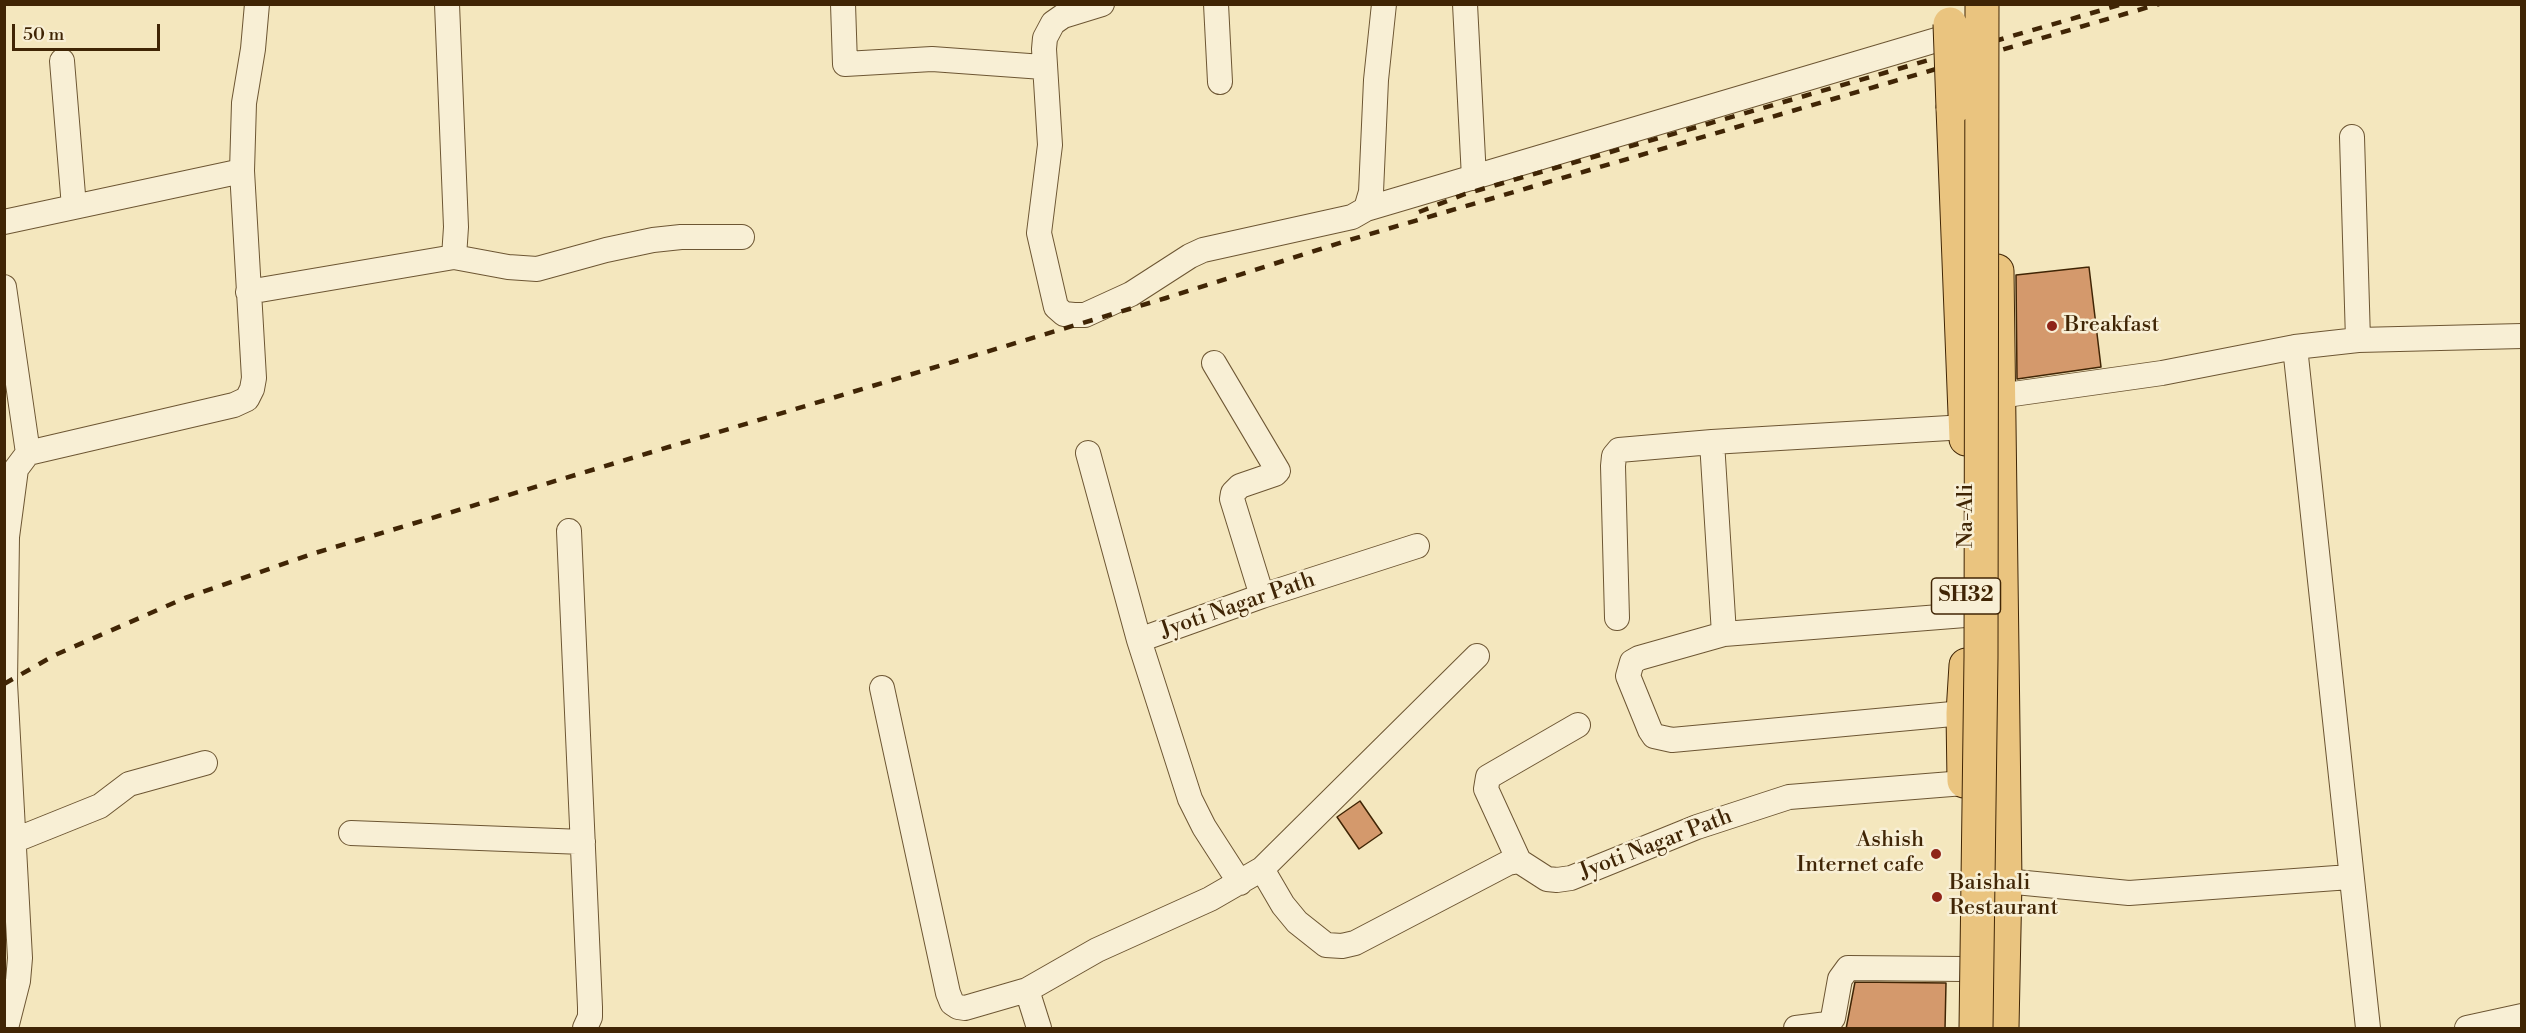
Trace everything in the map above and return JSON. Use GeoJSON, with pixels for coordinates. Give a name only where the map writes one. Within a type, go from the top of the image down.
{"type":"FeatureCollection","features":[{"type":"Feature","properties":{"kind":"main road"},"geometry":{"type":"LineString","coordinates":[[1989,11],[1995,107],[1999,396],[2005,881],[2002,1029]]}},
{"type":"Feature","properties":{"kind":"main road"},"geometry":{"type":"LineString","coordinates":[[1976,1029],[1989,11]]}},
{"type":"Feature","properties":{"kind":"main road","name":"Na-Ali"},"geometry":{"type":"LineString","coordinates":[[1951,22],[1966,427],[1962,1029]]}},
{"type":"Feature","properties":{"kind":"street"},"geometry":{"type":"LineString","coordinates":[[6,1029],[18,981],[20,958],[5,662],[6,537],[16,469],[28,453],[234,405],[247,399],[254,378],[242,171],[244,103],[253,49],[257,4]]}},
{"type":"Feature","properties":{"kind":"street"},"geometry":{"type":"LineString","coordinates":[[447,4],[456,227],[454,257]]}},
{"type":"Feature","properties":{"kind":"street"},"geometry":{"type":"LineString","coordinates":[[843,4],[845,64],[933,59],[1043,67]]}},
{"type":"Feature","properties":{"kind":"street"},"geometry":{"type":"LineString","coordinates":[[1102,4],[1063,16],[1053,23],[1045,38],[1043,67],[1050,145],[1039,233],[1056,307],[1064,314],[1085,315],[1131,294],[1203,250],[1352,217],[1366,209],[1474,178],[1951,22]]}},
{"type":"Feature","properties":{"kind":"street"},"geometry":{"type":"LineString","coordinates":[[1216,4],[1220,82]]}},
{"type":"Feature","properties":{"kind":"street"},"geometry":{"type":"LineString","coordinates":[[1366,209],[1371,192],[1376,80],[1384,4]]}},
{"type":"Feature","properties":{"kind":"street"},"geometry":{"type":"LineString","coordinates":[[1465,4],[1474,178]]}},
{"type":"Feature","properties":{"kind":"street"},"geometry":{"type":"LineString","coordinates":[[62,61],[74,207]]}},
{"type":"Feature","properties":{"kind":"street"},"geometry":{"type":"LineString","coordinates":[[2352,137],[2358,340]]}},
{"type":"Feature","properties":{"kind":"street"},"geometry":{"type":"LineString","coordinates":[[4,222],[242,171]]}},
{"type":"Feature","properties":{"kind":"street"},"geometry":{"type":"LineString","coordinates":[[248,292],[454,257],[515,268],[537,269],[653,240],[711,236],[742,237]]}},
{"type":"Feature","properties":{"kind":"street"},"geometry":{"type":"LineString","coordinates":[[4,287],[28,453]]}},
{"type":"Feature","properties":{"kind":"street"},"geometry":{"type":"LineString","coordinates":[[1999,396],[2162,373],[2295,347],[2358,340],[2522,336]]}},
{"type":"Feature","properties":{"kind":"street"},"geometry":{"type":"LineString","coordinates":[[2295,347],[2367,1029]]}},
{"type":"Feature","properties":{"kind":"street"},"geometry":{"type":"LineString","coordinates":[[1214,363],[1278,471],[1240,486],[1233,493],[1232,498],[1262,596]]}},
{"type":"Feature","properties":{"kind":"street"},"geometry":{"type":"LineString","coordinates":[[1617,618],[1612,466],[1614,456],[1619,450],[1712,442],[1966,427]]}},
{"type":"Feature","properties":{"kind":"street"},"geometry":{"type":"LineString","coordinates":[[1712,442],[1724,634]]}},
{"type":"Feature","properties":{"kind":"street"},"geometry":{"type":"LineString","coordinates":[[1088,453],[1139,640]]}},
{"type":"Feature","properties":{"kind":"street"},"geometry":{"type":"LineString","coordinates":[[569,531],[590,1007],[590,1017],[585,1029]]}},
{"type":"Feature","properties":{"kind":"street","name":"Jyoti Nagar Path"},"geometry":{"type":"LineString","coordinates":[[1240,883],[1204,827],[1190,799],[1139,640],[1262,596],[1417,546]]}},
{"type":"Feature","properties":{"kind":"street"},"geometry":{"type":"LineString","coordinates":[[1963,713],[1672,740],[1654,736],[1628,676],[1632,662],[1639,658],[1724,634],[1965,615]]}},
{"type":"Feature","properties":{"kind":"street"},"geometry":{"type":"LineString","coordinates":[[882,688],[948,993],[952,1003],[965,1008],[1027,990],[1116,940],[1210,899],[1262,869],[1477,656]]}},
{"type":"Feature","properties":{"kind":"street"},"geometry":{"type":"LineString","coordinates":[[1262,869],[1282,905],[1297,922],[1326,945],[1342,946],[1355,943],[1508,863],[1519,861],[1486,789],[1488,777],[1578,725]]}},
{"type":"Feature","properties":{"kind":"street"},"geometry":{"type":"LineString","coordinates":[[13,841],[100,806],[129,784],[205,763]]}},
{"type":"Feature","properties":{"kind":"street","name":"Jyoti Nagar Path"},"geometry":{"type":"LineString","coordinates":[[1519,861],[1547,879],[1571,878],[1697,827],[1789,797],[1964,783]]}},
{"type":"Feature","properties":{"kind":"street"},"geometry":{"type":"LineString","coordinates":[[351,833],[583,842]]}},
{"type":"Feature","properties":{"kind":"street"},"geometry":{"type":"LineString","coordinates":[[2005,881],[2129,893],[2350,877]]}},
{"type":"Feature","properties":{"kind":"street"},"geometry":{"type":"LineString","coordinates":[[1796,1029],[1827,1024],[1833,1018],[1840,979],[1848,968],[1963,969]]}},
{"type":"Feature","properties":{"kind":"street"},"geometry":{"type":"LineString","coordinates":[[1027,990],[1038,1029]]}},
{"type":"Feature","properties":{"kind":"street"},"geometry":{"type":"LineString","coordinates":[[2468,1029],[2522,1016]]}},
{"type":"Feature","properties":{"kind":"building","name":"Breakfast"},"geometry":{"type":"Polygon","coordinates":[[[2089,267],[2101,367],[2017,379],[2016,275],[2089,267]]]}},
{"type":"Feature","properties":{"kind":"building"},"geometry":{"type":"Polygon","coordinates":[[[1360,801],[1382,833],[1359,849],[1337,817],[1360,801]]]}},
{"type":"Feature","properties":{"kind":"building"},"geometry":{"type":"Polygon","coordinates":[[[1855,982],[1946,983],[1945,1029],[1846,1029],[1855,982]]]}},
{"type":"Feature","properties":{"kind":"railway"},"geometry":{"type":"LineString","coordinates":[[1419,212],[1465,194],[2123,4]]}},
{"type":"Feature","properties":{"kind":"railway"},"geometry":{"type":"LineString","coordinates":[[4,684],[55,655],[185,598],[315,553],[1166,298],[1346,241],[2159,4]]}},
{"type":"Feature","properties":{"kind":"place","name":"Breakfast"},"geometry":{"type":"Point","coordinates":[2052,326]}},
{"type":"Feature","properties":{"kind":"place","name":"Ashish Internet cafe"},"geometry":{"type":"Point","coordinates":[1936,854]}},
{"type":"Feature","properties":{"kind":"place","name":"Baishali Restaurant"},"geometry":{"type":"Point","coordinates":[1937,897]}}]}
